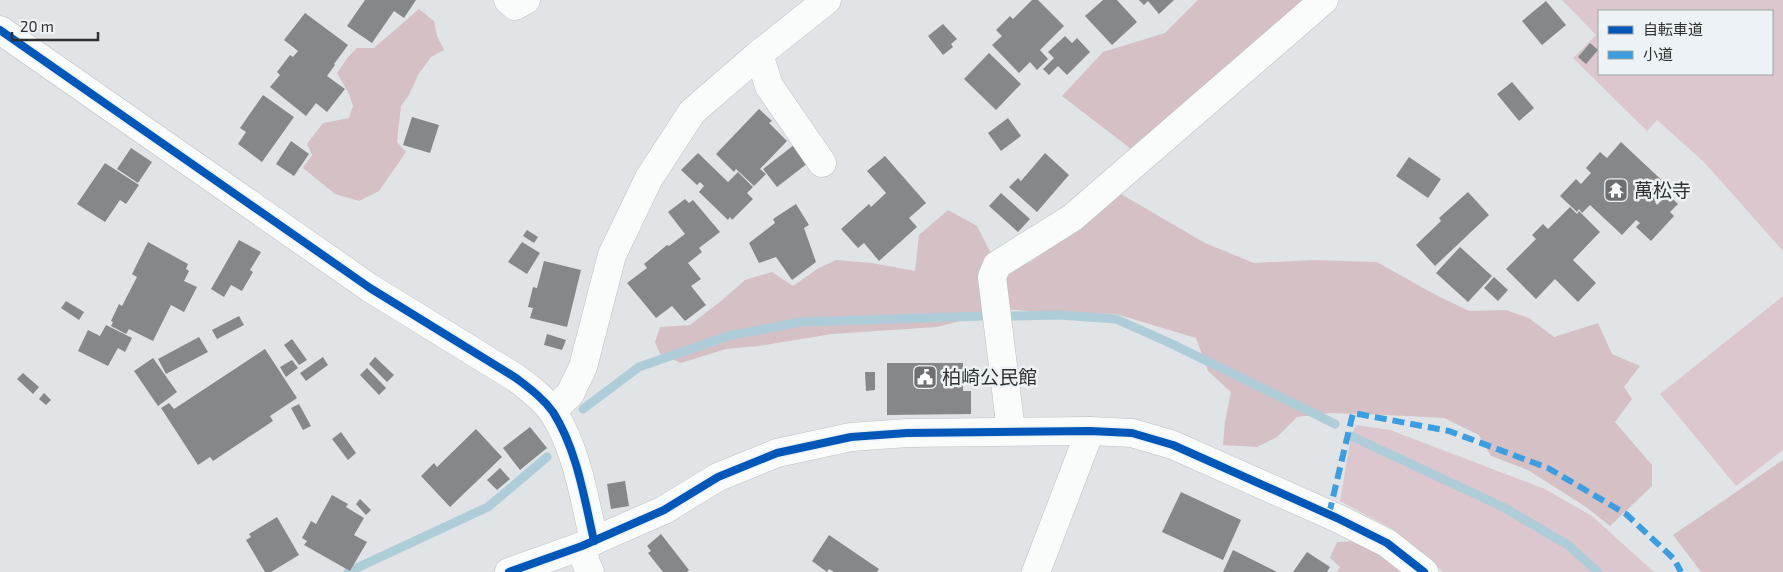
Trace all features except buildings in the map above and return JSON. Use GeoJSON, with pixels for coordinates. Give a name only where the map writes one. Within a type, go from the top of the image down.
{"type":"FeatureCollection","features":[{"type":"Feature","properties":{"kind":"street"},"geometry":{"type":"LineString","coordinates":[[508,0],[515,6],[526,0]]}},
{"type":"Feature","properties":{"kind":"street"},"geometry":{"type":"LineString","coordinates":[[552,411],[570,394],[583,367],[612,254],[649,178],[692,112],[758,54],[827,0]]}},
{"type":"Feature","properties":{"kind":"street"},"geometry":{"type":"LineString","coordinates":[[1011,431],[992,277],[997,265],[1072,218],[1324,0]]}},
{"type":"Feature","properties":{"kind":"street"},"geometry":{"type":"LineString","coordinates":[[0,30],[370,288],[516,378],[538,395],[552,411],[570,444],[588,543],[586,563],[590,572]]}},
{"type":"Feature","properties":{"kind":"street"},"geometry":{"type":"LineString","coordinates":[[758,54],[769,86],[822,163]]}},
{"type":"Feature","properties":{"kind":"street"},"geometry":{"type":"LineString","coordinates":[[509,572],[588,543],[664,510],[718,477],[777,453],[851,437],[907,433],[1011,431],[1132,433],[1173,445],[1379,538],[1424,572]]}},
{"type":"Feature","properties":{"kind":"street"},"geometry":{"type":"LineString","coordinates":[[1036,572],[1090,431]]}},
{"type":"Feature","properties":{"kind":"shaded area"},"geometry":{"type":"Polygon","coordinates":[[[1198,0],[1305,0],[1131,149],[1062,96],[1103,52],[1165,33],[1198,0]]]}},
{"type":"Feature","properties":{"kind":"shaded area"},"geometry":{"type":"Polygon","coordinates":[[[1562,0],[1783,0],[1783,251],[1704,162],[1657,120],[1647,131],[1573,58],[1596,35],[1562,0]]]}},
{"type":"Feature","properties":{"kind":"shaded area"},"geometry":{"type":"Polygon","coordinates":[[[419,9],[434,21],[437,36],[444,50],[431,57],[418,75],[409,95],[401,106],[397,142],[406,152],[379,191],[359,201],[335,194],[303,168],[312,155],[307,144],[323,123],[349,118],[353,106],[349,94],[337,73],[357,48],[374,48],[419,9]]]}},
{"type":"Feature","properties":{"kind":"shaded area"},"geometry":{"type":"Polygon","coordinates":[[[1121,194],[1205,243],[1254,263],[1313,260],[1377,262],[1469,311],[1506,310],[1529,318],[1554,337],[1598,323],[1612,354],[1640,366],[1624,387],[1632,399],[1615,422],[1652,465],[1652,486],[1610,526],[1586,507],[1528,470],[1491,456],[1479,435],[1444,418],[1330,413],[1297,417],[1277,437],[1257,447],[1223,445],[1225,421],[1231,392],[1208,371],[1196,338],[1116,314],[1035,312],[1006,309],[1002,273],[1032,261],[1121,194]]]}},
{"type":"Feature","properties":{"kind":"shaded area"},"geometry":{"type":"Polygon","coordinates":[[[948,210],[977,226],[993,257],[991,313],[937,327],[832,334],[759,346],[726,349],[681,363],[660,354],[655,342],[660,327],[690,325],[745,280],[772,272],[793,286],[817,269],[836,260],[872,263],[915,271],[919,235],[948,210]]]}},
{"type":"Feature","properties":{"kind":"shaded area"},"geometry":{"type":"Polygon","coordinates":[[[1783,296],[1783,450],[1736,486],[1660,394],[1783,296]]]}},
{"type":"Feature","properties":{"kind":"shaded area"},"geometry":{"type":"Polygon","coordinates":[[[1356,425],[1390,430],[1545,489],[1592,516],[1654,572],[1443,572],[1394,530],[1340,501],[1351,436],[1356,425]]]}},
{"type":"Feature","properties":{"kind":"shaded area"},"geometry":{"type":"Polygon","coordinates":[[[1783,460],[1783,572],[1701,572],[1673,535],[1783,460]]]}},
{"type":"Feature","properties":{"kind":"shaded area"},"geometry":{"type":"Polygon","coordinates":[[[1358,541],[1410,572],[1337,572],[1340,567],[1330,558],[1337,542],[1358,541]]]}},
{"type":"Feature","properties":{"kind":"waterway"},"geometry":{"type":"LineString","coordinates":[[1011,316],[1059,315],[1116,319],[1172,344],[1335,424]]}},
{"type":"Feature","properties":{"kind":"waterway"},"geometry":{"type":"LineString","coordinates":[[583,409],[639,367],[728,336],[800,322],[984,316]]}},
{"type":"Feature","properties":{"kind":"waterway"},"geometry":{"type":"LineString","coordinates":[[1351,436],[1503,507],[1568,545],[1598,572]]}},
{"type":"Feature","properties":{"kind":"waterway"},"geometry":{"type":"LineString","coordinates":[[348,572],[488,507],[547,457]]}},
{"type":"Feature","properties":{"kind":"marked path"},"geometry":{"type":"LineString","coordinates":[[1329,514],[1353,413],[1449,431],[1548,468],[1626,514],[1674,559],[1681,572]]}},
{"type":"Feature","properties":{"kind":"cycle path"},"geometry":{"type":"LineString","coordinates":[[0,30],[370,288],[516,378],[536,393],[553,412],[568,442],[579,474],[594,541]]}},
{"type":"Feature","properties":{"kind":"cycle path"},"geometry":{"type":"LineString","coordinates":[[509,572],[582,546],[664,510],[718,477],[777,453],[851,437],[907,433],[1090,431],[1132,433],[1173,445],[1337,518],[1387,543],[1424,572]]}},
{"type":"Feature","properties":{"kind":"place","name":"萬松寺"},"geometry":{"type":"Point","coordinates":[1616,190]}},
{"type":"Feature","properties":{"kind":"place","name":"柏崎公民館"},"geometry":{"type":"Point","coordinates":[925,377]}}]}
